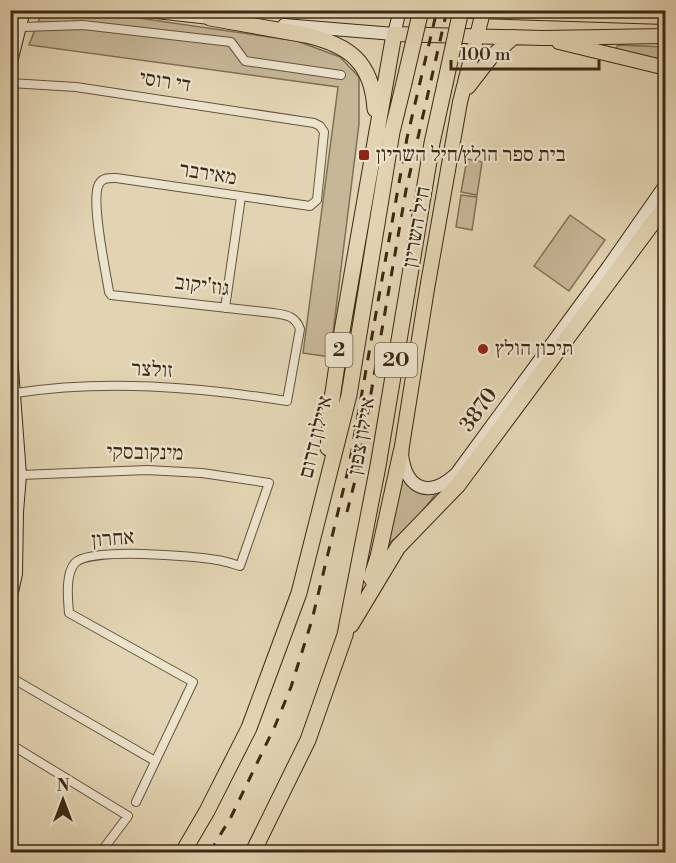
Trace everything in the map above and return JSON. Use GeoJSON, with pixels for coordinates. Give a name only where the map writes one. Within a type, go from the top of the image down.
{"type":"FeatureCollection","features":[{"type":"Feature","properties":{"kind":"highway","name":"איילון דרום"},"geometry":{"type":"LineString","coordinates":[[183,852],[207,811],[249,728],[299,593],[314,540],[324,490],[349,395],[392,132],[421,10]]}},
{"type":"Feature","properties":{"kind":"highway","name":"איילון צפון"},"geometry":{"type":"LineString","coordinates":[[253,852],[308,740],[345,635],[378,466],[432,143],[461,10]]}},
{"type":"Feature","properties":{"kind":"highway"},"geometry":{"type":"LineString","coordinates":[[210,18],[320,38],[345,49],[359,62],[372,84],[376,130]]}},
{"type":"Feature","properties":{"kind":"highway","name":"2"},"geometry":{"type":"LineString","coordinates":[[324,490],[332,399],[393,34]]}},
{"type":"Feature","properties":{"kind":"highway"},"geometry":{"type":"LineString","coordinates":[[345,635],[398,547],[458,485],[666,205]]}},
{"type":"Feature","properties":{"kind":"highway"},"geometry":{"type":"LineString","coordinates":[[345,635],[363,600],[378,557],[401,452]]}},
{"type":"Feature","properties":{"kind":"main road"},"geometry":{"type":"LineString","coordinates":[[446,10],[666,17]]}},
{"type":"Feature","properties":{"kind":"main road"},"geometry":{"type":"LineString","coordinates":[[552,10],[578,15]]}},
{"type":"Feature","properties":{"kind":"main road","name":"חיל השריון"},"geometry":{"type":"LineString","coordinates":[[401,452],[460,102],[483,11]]}},
{"type":"Feature","properties":{"kind":"main road"},"geometry":{"type":"LineString","coordinates":[[393,34],[542,38],[666,36]]}},
{"type":"Feature","properties":{"kind":"main road"},"geometry":{"type":"LineString","coordinates":[[460,102],[473,79],[492,56],[514,37]]}},
{"type":"Feature","properties":{"kind":"main road"},"geometry":{"type":"LineString","coordinates":[[542,38],[666,68]]}},
{"type":"Feature","properties":{"kind":"street"},"geometry":{"type":"LineString","coordinates":[[21,31],[24,10]]}},
{"type":"Feature","properties":{"kind":"street"},"geometry":{"type":"LineString","coordinates":[[10,66],[27,18],[36,10]]}},
{"type":"Feature","properties":{"kind":"street"},"geometry":{"type":"LineString","coordinates":[[138,10],[393,34],[400,10]]}},
{"type":"Feature","properties":{"kind":"street"},"geometry":{"type":"LineString","coordinates":[[21,31],[83,25],[231,42],[245,61],[341,75]]}},
{"type":"Feature","properties":{"kind":"street","name":"די רוסי"},"geometry":{"type":"LineString","coordinates":[[10,83],[76,87],[314,123],[324,132],[317,200],[310,206]]}},
{"type":"Feature","properties":{"kind":"street","name":"מאירבר"},"geometry":{"type":"LineString","coordinates":[[109,292],[96,207],[101,180],[116,178],[310,206]]}},
{"type":"Feature","properties":{"kind":"street","name":"3870"},"geometry":{"type":"LineString","coordinates":[[401,452],[403,464],[410,479],[424,488],[438,488],[456,474],[666,184]]}},
{"type":"Feature","properties":{"kind":"street"},"geometry":{"type":"LineString","coordinates":[[225,308],[241,197]]}},
{"type":"Feature","properties":{"kind":"street","name":"גוז'יקוב"},"geometry":{"type":"LineString","coordinates":[[109,292],[114,296],[154,298],[292,317],[298,322],[300,328],[287,401]]}},
{"type":"Feature","properties":{"kind":"street"},"geometry":{"type":"LineString","coordinates":[[10,342],[16,393],[13,414],[20,474],[16,512],[16,574],[10,601]]}},
{"type":"Feature","properties":{"kind":"street","name":"זולצר"},"geometry":{"type":"LineString","coordinates":[[16,393],[81,386],[144,386],[287,401]]}},
{"type":"Feature","properties":{"kind":"street","name":"מינקובסקי"},"geometry":{"type":"LineString","coordinates":[[20,474],[147,470],[201,473],[269,483],[240,566]]}},
{"type":"Feature","properties":{"kind":"street","name":"אחרון"},"geometry":{"type":"LineString","coordinates":[[155,761],[193,682],[69,613],[67,587],[73,566],[76,562],[94,556],[158,554],[217,560],[240,566]]}},
{"type":"Feature","properties":{"kind":"street"},"geometry":{"type":"LineString","coordinates":[[10,677],[155,761],[136,802]]}},
{"type":"Feature","properties":{"kind":"street"},"geometry":{"type":"LineString","coordinates":[[10,744],[128,816],[101,852]]}},
{"type":"Feature","properties":{"kind":"shaded area"},"geometry":{"type":"Polygon","coordinates":[[[50,11],[90,11],[297,41],[340,57],[359,77],[359,124],[330,357],[303,353],[338,87],[29,45],[40,17],[50,11]]]}},
{"type":"Feature","properties":{"kind":"shaded area"},"geometry":{"type":"Polygon","coordinates":[[[618,45],[665,47],[665,64],[614,51],[618,45]]]}},
{"type":"Feature","properties":{"kind":"shaded area"},"geometry":{"type":"Polygon","coordinates":[[[467,159],[482,162],[477,195],[461,192],[467,159]]]}},
{"type":"Feature","properties":{"kind":"shaded area"},"geometry":{"type":"Polygon","coordinates":[[[461,195],[477,197],[472,230],[456,227],[461,195]]]}},
{"type":"Feature","properties":{"kind":"shaded area"},"geometry":{"type":"Polygon","coordinates":[[[570,215],[605,240],[569,291],[534,266],[570,215]]]}},
{"type":"Feature","properties":{"kind":"shaded area"},"geometry":{"type":"Polygon","coordinates":[[[401,473],[426,492],[437,492],[415,520],[389,543],[401,473]]]}},
{"type":"Feature","properties":{"kind":"railway"},"geometry":{"type":"LineString","coordinates":[[210,852],[231,817],[275,726],[291,687],[312,620],[349,466],[407,138],[437,10]]}},
{"type":"Feature","properties":{"kind":"railway"},"geometry":{"type":"LineString","coordinates":[[347,512],[358,469],[406,190],[447,10]]}},
{"type":"Feature","properties":{"kind":"place","name":"בית ספר הולץ/חיל השריון"},"geometry":{"type":"Point","coordinates":[364,155]}},
{"type":"Feature","properties":{"kind":"place","name":"תיכון הולץ"},"geometry":{"type":"Point","coordinates":[483,349]}}]}
